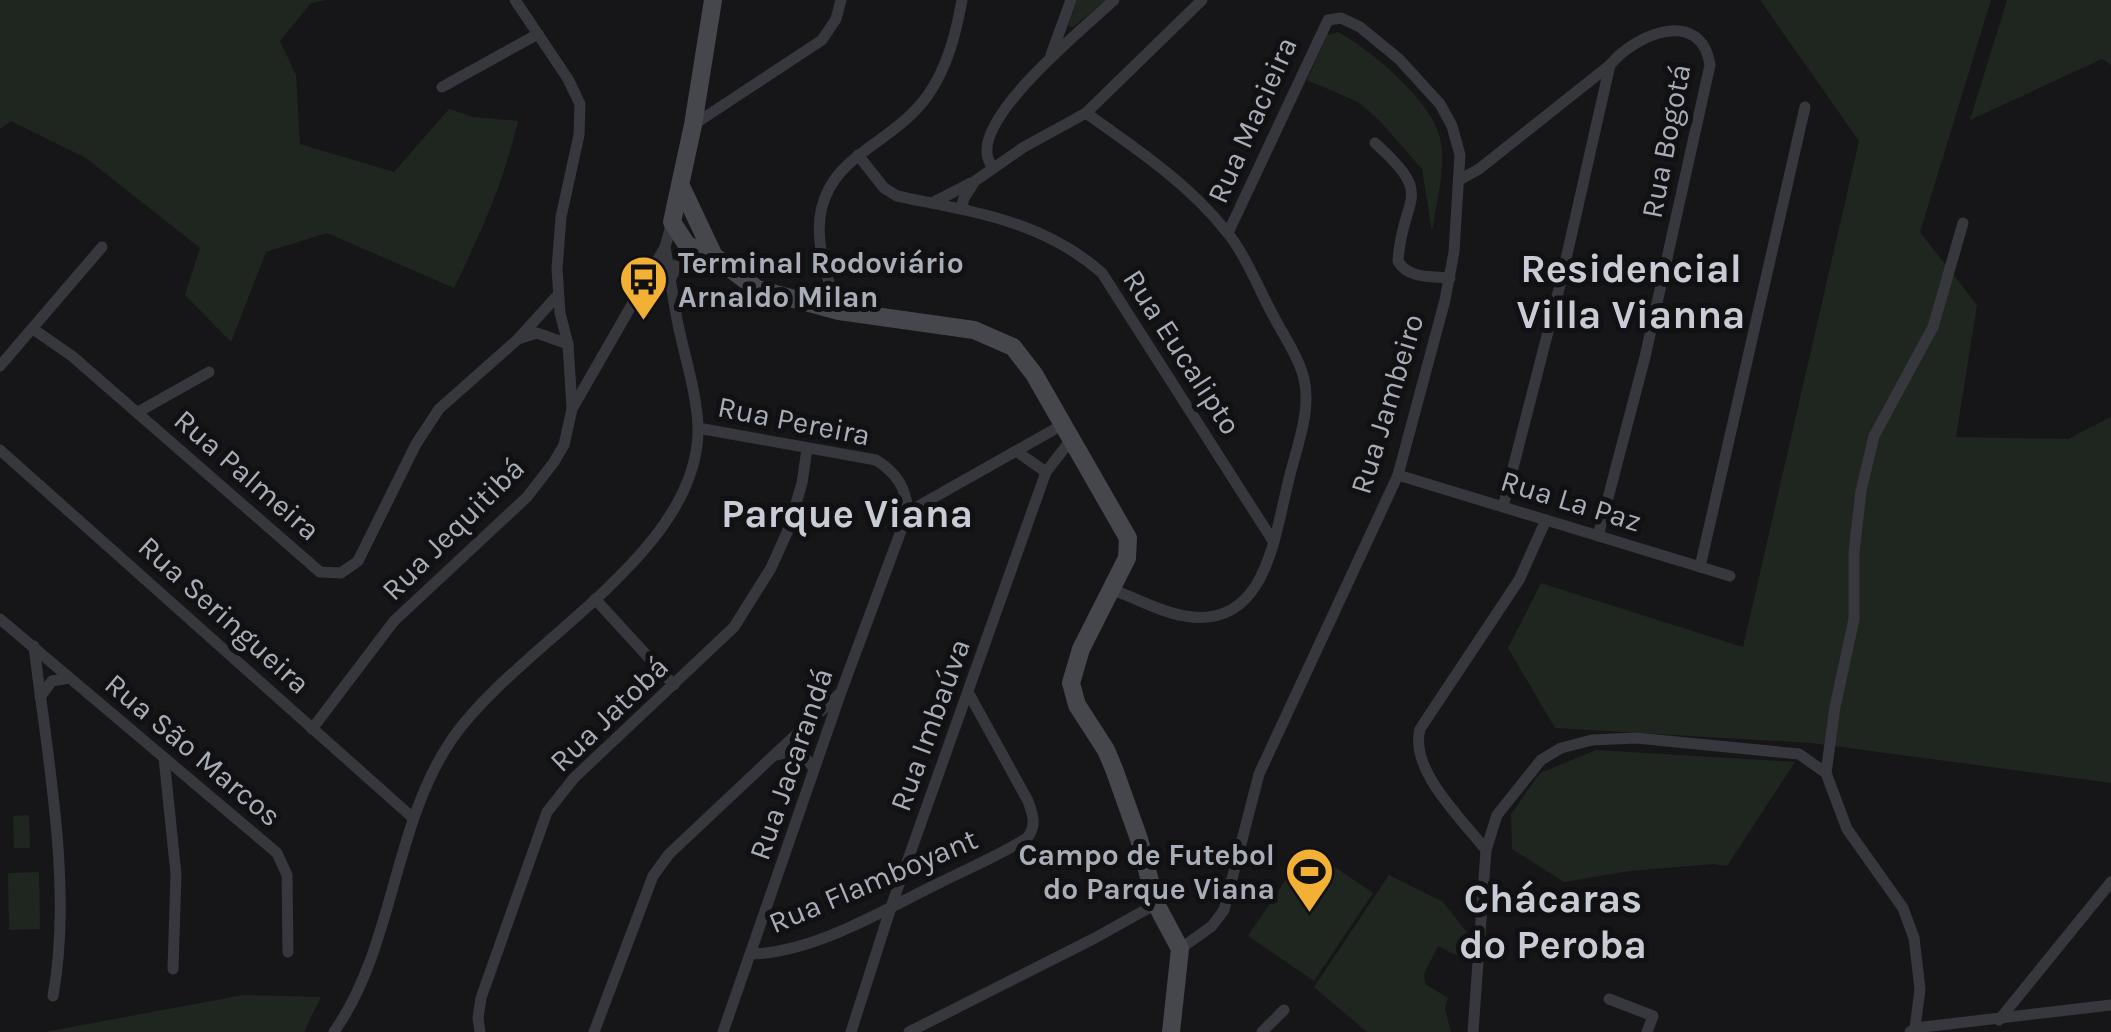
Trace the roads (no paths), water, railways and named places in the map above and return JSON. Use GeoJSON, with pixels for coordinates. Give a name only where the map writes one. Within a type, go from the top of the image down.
{"type":"FeatureCollection","features":[{"type":"Feature","properties":{"kind":"main road"},"geometry":{"type":"LineString","coordinates":[[714,0],[694,125],[674,216],[687,245],[714,256],[756,290],[839,311],[974,330],[1013,347],[1128,538],[1127,558],[1081,649],[1071,683],[1073,695],[1114,769],[1139,838],[1156,904],[1180,949],[1171,1032]]}},
{"type":"Feature","properties":{"kind":"main road"},"geometry":{"type":"LineString","coordinates":[[680,186],[714,256]]}},
{"type":"Feature","properties":{"kind":"main road"},"geometry":{"type":"LineString","coordinates":[[674,216],[694,218]]}},
{"type":"Feature","properties":{"kind":"main road"},"geometry":{"type":"LineString","coordinates":[[687,245],[694,218]]}},
{"type":"Feature","properties":{"kind":"street"},"geometry":{"type":"LineString","coordinates":[[514,0],[580,104],[579,135],[558,242],[558,295],[568,344],[572,410]]}},
{"type":"Feature","properties":{"kind":"street"},"geometry":{"type":"LineString","coordinates":[[694,125],[822,40],[836,19],[841,0]]}},
{"type":"Feature","properties":{"kind":"street"},"geometry":{"type":"LineString","coordinates":[[839,311],[824,271],[818,220],[827,192],[843,169],[887,138],[928,96],[945,65],[962,0]]}},
{"type":"Feature","properties":{"kind":"street"},"geometry":{"type":"LineString","coordinates":[[1047,64],[1071,0]]}},
{"type":"Feature","properties":{"kind":"street"},"geometry":{"type":"LineString","coordinates":[[992,168],[987,154],[997,119],[1007,103],[1114,0]]}},
{"type":"Feature","properties":{"kind":"street"},"geometry":{"type":"LineString","coordinates":[[932,204],[1086,113],[1202,0]]}},
{"type":"Feature","properties":{"kind":"street","name":"Rua Jambeiro"},"geometry":{"type":"LineString","coordinates":[[1180,949],[1212,926],[1224,910],[1258,774],[1398,475],[1450,278],[1461,179],[1460,155],[1452,126],[1421,81],[1382,44],[1348,20],[1335,18],[1322,28]]}},
{"type":"Feature","properties":{"kind":"street","name":"Rua Macieira"},"geometry":{"type":"LineString","coordinates":[[1228,233],[1322,28]]}},
{"type":"Feature","properties":{"kind":"street","name":"Rua Bogotá"},"geometry":{"type":"LineString","coordinates":[[1461,179],[1642,36],[1671,30],[1688,34],[1701,42],[1708,53],[1710,65],[1645,357],[1598,536]]}},
{"type":"Feature","properties":{"kind":"street"},"geometry":{"type":"LineString","coordinates":[[442,88],[538,34]]}},
{"type":"Feature","properties":{"kind":"street"},"geometry":{"type":"LineString","coordinates":[[1503,507],[1561,281],[1610,64]]}},
{"type":"Feature","properties":{"kind":"street"},"geometry":{"type":"LineString","coordinates":[[1700,566],[1805,107]]}},
{"type":"Feature","properties":{"kind":"street"},"geometry":{"type":"LineString","coordinates":[[1086,113],[1142,153],[1228,233],[1304,378],[1303,422],[1265,570],[1251,594],[1236,608],[1216,615],[1184,616],[1113,590]]}},
{"type":"Feature","properties":{"kind":"street"},"geometry":{"type":"LineString","coordinates":[[1375,143],[1406,173],[1412,187],[1398,261],[1403,269],[1415,274],[1450,278]]}},
{"type":"Feature","properties":{"kind":"street","name":"Rua Eucalipto"},"geometry":{"type":"LineString","coordinates":[[858,155],[884,188],[897,196],[1028,227],[1057,240],[1102,274],[1273,541]]}},
{"type":"Feature","properties":{"kind":"street"},"geometry":{"type":"LineString","coordinates":[[961,210],[975,180]]}},
{"type":"Feature","properties":{"kind":"street"},"geometry":{"type":"LineString","coordinates":[[334,1032],[361,979],[413,818],[452,739],[490,694],[630,566],[676,506],[688,477],[698,428],[665,247],[674,216]]}},
{"type":"Feature","properties":{"kind":"street"},"geometry":{"type":"LineString","coordinates":[[1963,223],[1933,328],[1874,436],[1861,491],[1854,552],[1854,619],[1835,706],[1826,772],[1847,829],[1903,908],[1914,938],[1920,990],[1912,1030],[2111,1005]]}},
{"type":"Feature","properties":{"kind":"street"},"geometry":{"type":"LineString","coordinates":[[671,278],[687,245]]}},
{"type":"Feature","properties":{"kind":"street"},"geometry":{"type":"LineString","coordinates":[[0,366],[102,247]]}},
{"type":"Feature","properties":{"kind":"street","name":"Rua Jequitibá"},"geometry":{"type":"LineString","coordinates":[[312,730],[394,621],[527,496],[564,445],[572,410],[665,247]]}},
{"type":"Feature","properties":{"kind":"street","name":"Rua Palmeira"},"geometry":{"type":"LineString","coordinates":[[33,329],[72,356],[320,572],[341,573],[358,562],[416,444],[439,410],[518,340],[558,295]]}},
{"type":"Feature","properties":{"kind":"street"},"geometry":{"type":"LineString","coordinates":[[518,340],[538,333],[568,344]]}},
{"type":"Feature","properties":{"kind":"street"},"geometry":{"type":"LineString","coordinates":[[138,412],[209,372]]}},
{"type":"Feature","properties":{"kind":"street","name":"Rua Pereira"},"geometry":{"type":"LineString","coordinates":[[698,428],[876,460],[889,468],[903,487],[908,512]]}},
{"type":"Feature","properties":{"kind":"street"},"geometry":{"type":"LineString","coordinates":[[908,512],[1016,451],[1066,433]]}},
{"type":"Feature","properties":{"kind":"street","name":"Rua Imbaúva"},"geometry":{"type":"LineString","coordinates":[[850,1032],[890,907],[1046,472],[1066,433]]}},
{"type":"Feature","properties":{"kind":"street","name":"Rua Jatobá"},"geometry":{"type":"LineString","coordinates":[[480,1032],[481,998],[546,812],[574,778],[734,627],[771,568],[789,528],[807,449]]}},
{"type":"Feature","properties":{"kind":"street","name":"Rua Seringueira"},"geometry":{"type":"LineString","coordinates":[[0,450],[413,818]]}},
{"type":"Feature","properties":{"kind":"street"},"geometry":{"type":"LineString","coordinates":[[1016,451],[1046,472]]}},
{"type":"Feature","properties":{"kind":"street","name":"Rua La Paz"},"geometry":{"type":"LineString","coordinates":[[1398,475],[1730,576]]}},
{"type":"Feature","properties":{"kind":"street","name":"Rua Jacarandá"},"geometry":{"type":"LineString","coordinates":[[724,1032],[841,692],[908,512]]}},
{"type":"Feature","properties":{"kind":"street"},"geometry":{"type":"LineString","coordinates":[[1486,850],[1422,766],[1417,740],[1420,729],[1519,580],[1546,520]]}},
{"type":"Feature","properties":{"kind":"street"},"geometry":{"type":"LineString","coordinates":[[595,599],[674,686]]}},
{"type":"Feature","properties":{"kind":"street","name":"Rua São Marcos"},"geometry":{"type":"LineString","coordinates":[[0,618],[278,853],[287,875],[288,952]]}},
{"type":"Feature","properties":{"kind":"street"},"geometry":{"type":"LineString","coordinates":[[34,646],[56,836],[60,940],[54,996]]}},
{"type":"Feature","properties":{"kind":"street"},"geometry":{"type":"LineString","coordinates":[[40,697],[52,681],[69,678]]}},
{"type":"Feature","properties":{"kind":"street"},"geometry":{"type":"LineString","coordinates":[[594,1032],[653,876],[669,854],[841,692]]}},
{"type":"Feature","properties":{"kind":"street","name":"Rua Flamboyant"},"geometry":{"type":"LineString","coordinates":[[750,954],[780,953],[804,945],[1009,849],[1033,831],[1028,801],[968,692]]}},
{"type":"Feature","properties":{"kind":"street"},"geometry":{"type":"LineString","coordinates":[[1474,1032],[1486,850],[1497,815],[1541,760],[1561,748],[1592,740],[1636,738],[1799,754],[1826,772]]}},
{"type":"Feature","properties":{"kind":"street"},"geometry":{"type":"LineString","coordinates":[[773,756],[789,751],[801,753],[814,769]]}},
{"type":"Feature","properties":{"kind":"street"},"geometry":{"type":"LineString","coordinates":[[164,758],[176,874],[172,970]]}},
{"type":"Feature","properties":{"kind":"street"},"geometry":{"type":"LineString","coordinates":[[1999,1020],[2111,882]]}},
{"type":"Feature","properties":{"kind":"street"},"geometry":{"type":"LineString","coordinates":[[909,1032],[1156,904]]}},
{"type":"Feature","properties":{"kind":"street"},"geometry":{"type":"LineString","coordinates":[[1609,999],[1653,1016],[1647,1032]]}},
{"type":"Feature","properties":{"kind":"street"},"geometry":{"type":"LineString","coordinates":[[1262,1032],[1284,1010]]}},
{"type":"Feature","properties":{"kind":"place","name":"Terminal Rodoviário Arnaldo Milan"},"geometry":{"type":"Point","coordinates":[643,322]}},
{"type":"Feature","properties":{"kind":"place","name":"Campo de Futebol do Parque Viana"},"geometry":{"type":"Point","coordinates":[1310,914]}},
{"type":"Feature","properties":{"kind":"district","name":"Residencial Villa Vianna"},"geometry":{"type":"Point","coordinates":[1631,291]}},
{"type":"Feature","properties":{"kind":"district","name":"Parque Viana"},"geometry":{"type":"Point","coordinates":[847,513]}},
{"type":"Feature","properties":{"kind":"district","name":"Chácaras do Peroba"},"geometry":{"type":"Point","coordinates":[1553,921]}}]}
